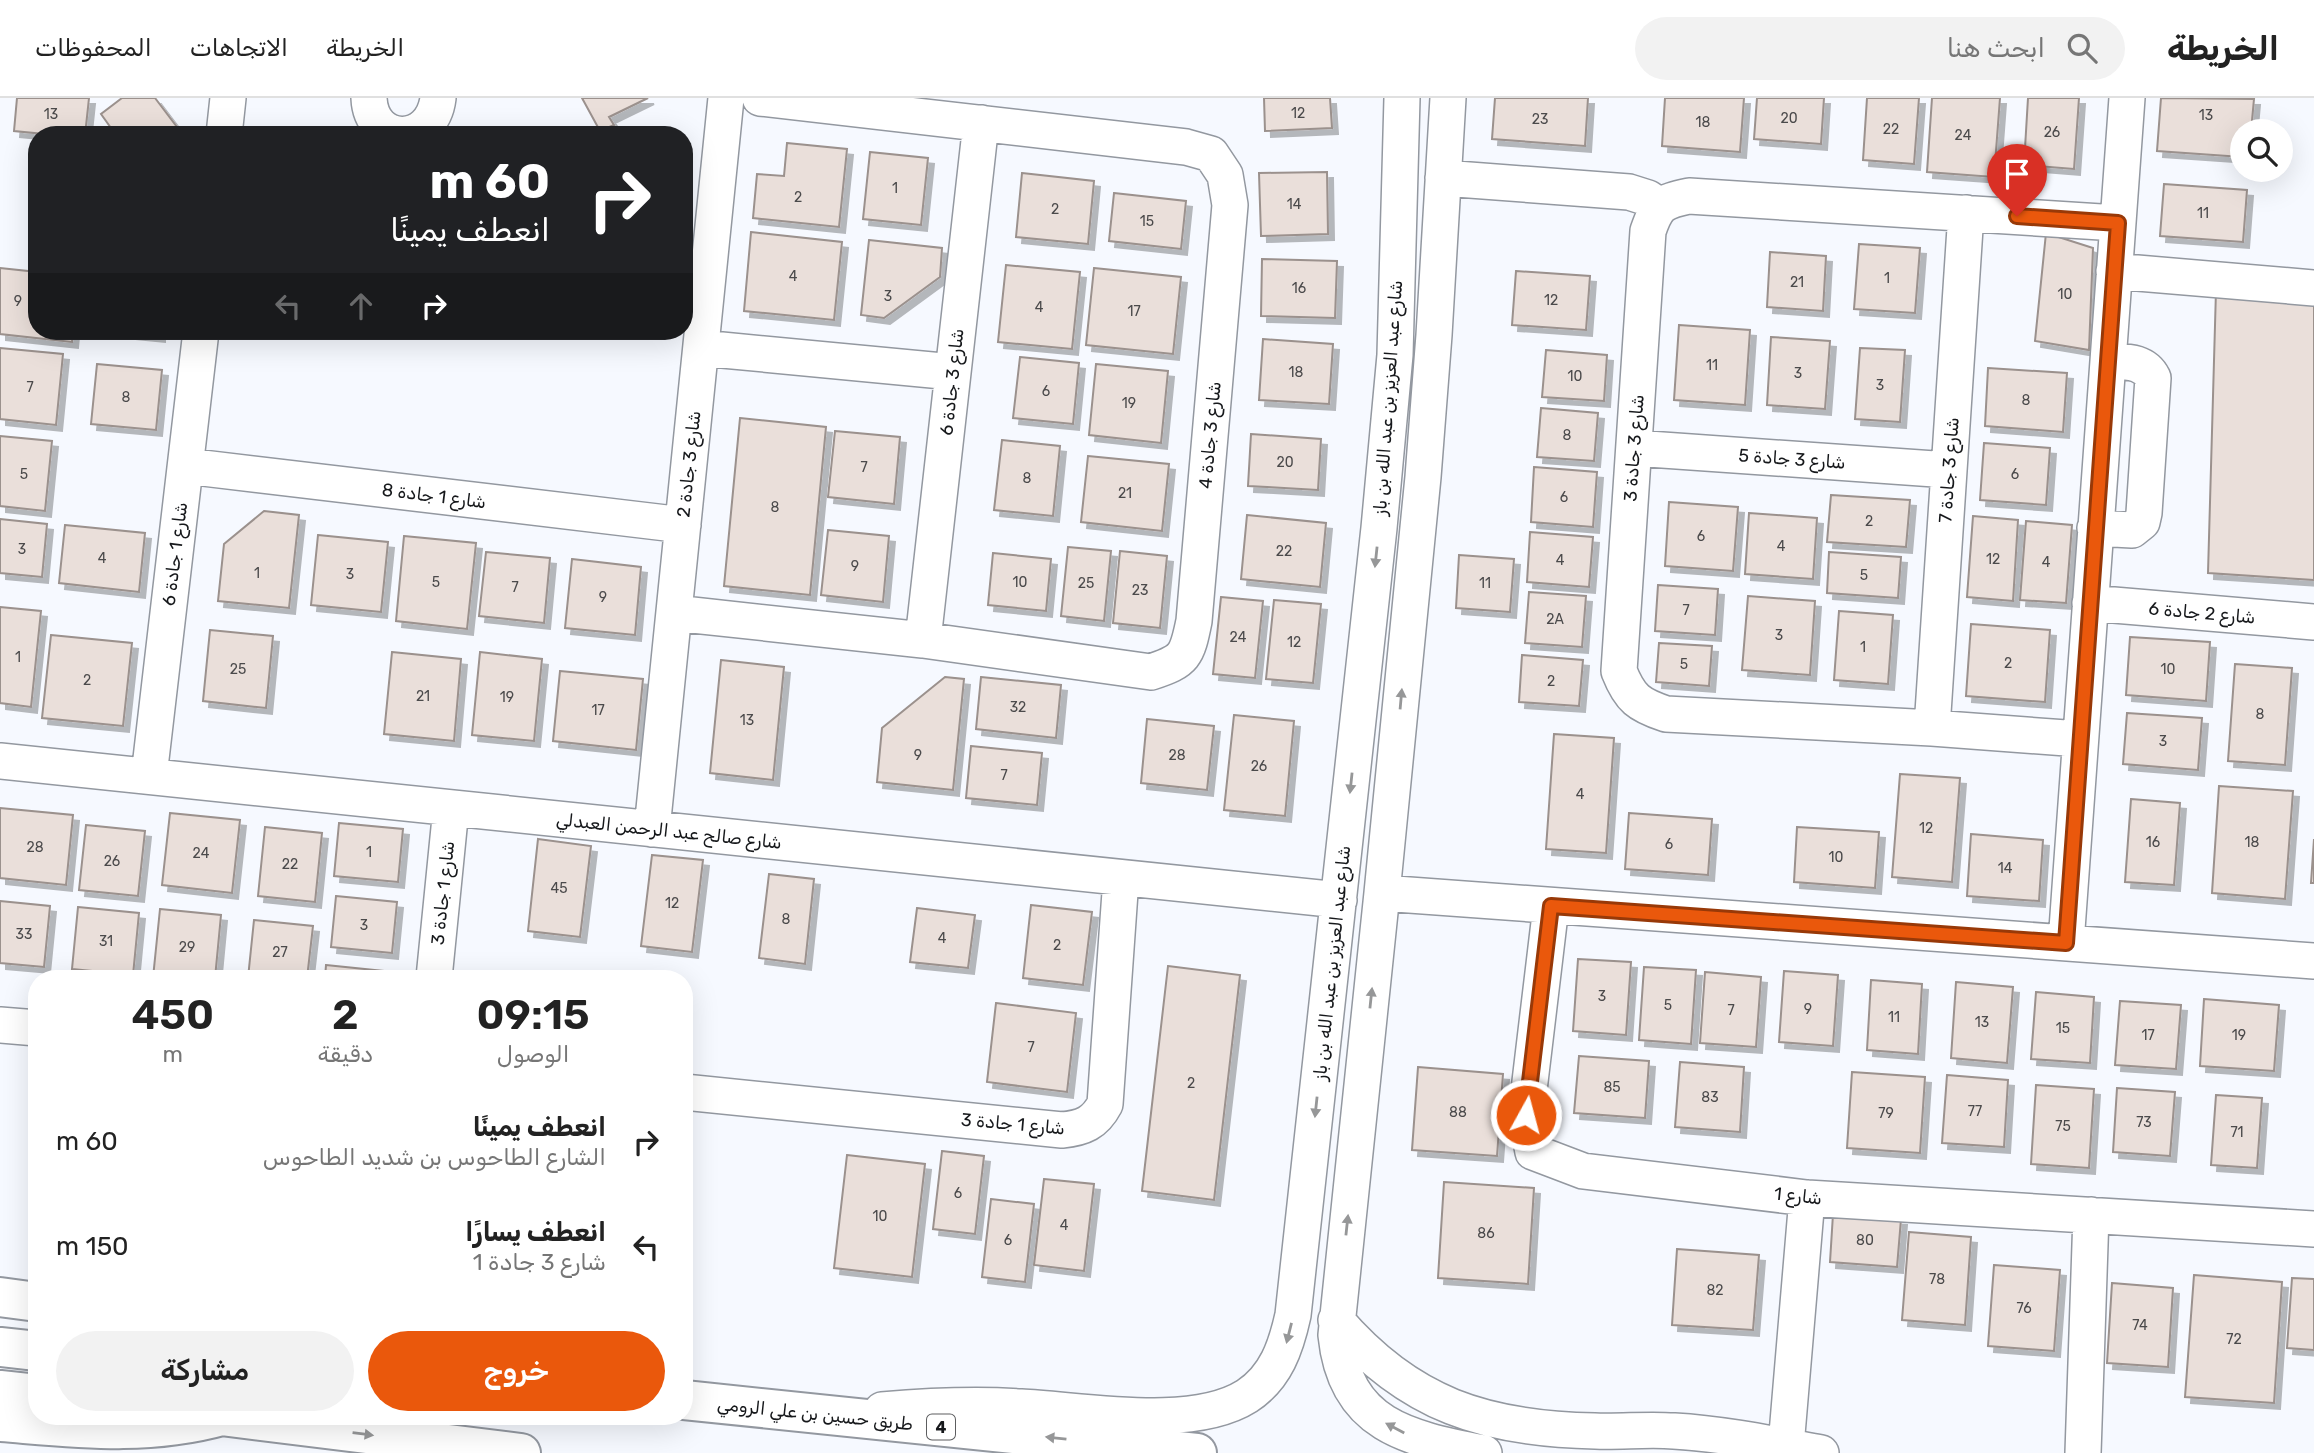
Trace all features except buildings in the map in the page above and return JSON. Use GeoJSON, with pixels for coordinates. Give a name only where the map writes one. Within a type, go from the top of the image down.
{"type":"FeatureCollection","features":[{"type":"Feature","properties":{"kind":"highway"},"geometry":{"type":"LineString","coordinates":[[0,1297],[28,1301]]}},
{"type":"Feature","properties":{"kind":"highway"},"geometry":{"type":"LineString","coordinates":[[0,1347],[28,1350]]}},
{"type":"Feature","properties":{"kind":"highway"},"geometry":{"type":"LineString","coordinates":[[0,1390],[28,1393]]}},
{"type":"Feature","properties":{"kind":"highway","name":"طريق حسين بن علي الرومي"},"geometry":{"type":"LineString","coordinates":[[693,1401],[1197,1453]]}},
{"type":"Feature","properties":{"kind":"highway"},"geometry":{"type":"LineString","coordinates":[[0,1422],[28,1424]]}},
{"type":"Feature","properties":{"kind":"highway"},"geometry":{"type":"LineString","coordinates":[[49,1425],[131,1430],[182,1425]]}},
{"type":"Feature","properties":{"kind":"highway"},"geometry":{"type":"LineString","coordinates":[[294,1425],[521,1453]]}},
{"type":"Feature","properties":{"kind":"street"},"geometry":{"type":"LineString","coordinates":[[225,126],[228,98]]}},
{"type":"Feature","properties":{"kind":"street"},"geometry":{"type":"LineString","coordinates":[[369,98],[372,114],[382,126]]}},
{"type":"Feature","properties":{"kind":"street"},"geometry":{"type":"LineString","coordinates":[[425,126],[433,118],[438,98]]}},
{"type":"Feature","properties":{"kind":"street","name":"شارع 3 جادة 2"},"geometry":{"type":"LineString","coordinates":[[652,829],[726,98]]}},
{"type":"Feature","properties":{"kind":"street","name":"شارع 3 جادة 4"},"geometry":{"type":"LineString","coordinates":[[674,613],[923,640],[1151,672],[1176,664],[1189,646],[1194,621],[1230,205],[1225,175],[1211,154],[1186,147],[760,98]]}},
{"type":"Feature","properties":{"kind":"street","name":"شارع عبد العزيز بن عبد الله بن باز"},"geometry":{"type":"LineString","coordinates":[[834,1416],[882,1410],[978,1405],[1145,1415],[1181,1414],[1215,1409],[1249,1395],[1267,1379],[1280,1360],[1293,1315],[1379,528],[1395,355],[1402,98]]}},
{"type":"Feature","properties":{"kind":"street"},"geometry":{"type":"LineString","coordinates":[[1448,98],[1423,477],[1336,1335],[1341,1368],[1358,1399],[1377,1418],[1394,1430],[1418,1439],[1484,1453]]}},
{"type":"Feature","properties":{"kind":"street"},"geometry":{"type":"LineString","coordinates":[[2066,943],[2127,98]]}},
{"type":"Feature","properties":{"kind":"street","name":"شارع 3 جادة 6"},"geometry":{"type":"LineString","coordinates":[[923,640],[981,123]]}},
{"type":"Feature","properties":{"kind":"street"},"geometry":{"type":"LineString","coordinates":[[1443,178],[1629,192],[1648,198],[1660,206],[1669,200],[1689,196],[2118,223]]}},
{"type":"Feature","properties":{"kind":"street"},"geometry":{"type":"LineString","coordinates":[[1399,190],[1410,215],[1412,317],[1415,330],[1434,335]]}},
{"type":"Feature","properties":{"kind":"street","name":"شارع 3 جادة 3"},"geometry":{"type":"LineString","coordinates":[[1660,206],[1654,213],[1648,231],[1619,671],[1627,691],[1644,706],[1667,714],[2080,739]]}},
{"type":"Feature","properties":{"kind":"street","name":"شارع 3 جادة 7"},"geometry":{"type":"LineString","coordinates":[[1932,728],[1966,213]]}},
{"type":"Feature","properties":{"kind":"street"},"geometry":{"type":"LineString","coordinates":[[2114,271],[2314,288]]}},
{"type":"Feature","properties":{"kind":"street","name":"شارع 1 جادة 6"},"geometry":{"type":"LineString","coordinates":[[149,776],[200,340]]}},
{"type":"Feature","properties":{"kind":"street"},"geometry":{"type":"LineString","coordinates":[[701,348],[953,372]]}},
{"type":"Feature","properties":{"kind":"street"},"geometry":{"type":"LineString","coordinates":[[1395,355],[1409,355],[1418,360],[1421,370],[1413,456],[1423,477]]}},
{"type":"Feature","properties":{"kind":"street"},"geometry":{"type":"LineString","coordinates":[[2095,528],[2132,530],[2142,522],[2144,513],[2153,378],[2146,368],[2139,364],[2108,360]]}},
{"type":"Feature","properties":{"kind":"street","name":"شارع 3 جادة 5"},"geometry":{"type":"LineString","coordinates":[[1634,448],[1949,470]]}},
{"type":"Feature","properties":{"kind":"street","name":"شارع 1 جادة 8"},"geometry":{"type":"LineString","coordinates":[[186,466],[683,525]]}},
{"type":"Feature","properties":{"kind":"street","name":"شارع 2 جادة 6"},"geometry":{"type":"LineString","coordinates":[[2090,604],[2314,622]]}},
{"type":"Feature","properties":{"kind":"street","name":"شارع صالح عبد الرحمن العبدلي"},"geometry":{"type":"LineString","coordinates":[[0,761],[1339,900]]}},
{"type":"Feature","properties":{"kind":"street","name":"شارع 1 جادة 3"},"geometry":{"type":"LineString","coordinates":[[435,970],[452,808]]}},
{"type":"Feature","properties":{"kind":"street","name":"شارع 1 جادة 3"},"geometry":{"type":"LineString","coordinates":[[693,1093],[1062,1130],[1083,1128],[1099,1115],[1105,1104],[1121,878]]}},
{"type":"Feature","properties":{"kind":"street"},"geometry":{"type":"LineString","coordinates":[[1382,893],[2314,961]]}},
{"type":"Feature","properties":{"kind":"street","name":"شارع 1"},"geometry":{"type":"LineString","coordinates":[[1551,906],[1526,1115],[1533,1152],[1583,1171],[1807,1198],[2314,1229]]}},
{"type":"Feature","properties":{"kind":"street"},"geometry":{"type":"LineString","coordinates":[[0,1025],[28,1027]]}},
{"type":"Feature","properties":{"kind":"street"},"geometry":{"type":"LineString","coordinates":[[1786,1446],[1807,1198]]}},
{"type":"Feature","properties":{"kind":"street"},"geometry":{"type":"LineString","coordinates":[[2082,1453],[2091,1215]]}},
{"type":"Feature","properties":{"kind":"street"},"geometry":{"type":"LineString","coordinates":[[1336,1320],[1370,1357],[1391,1374],[1439,1402],[1465,1412],[1518,1425],[1558,1430],[1682,1432],[1734,1437],[1821,1453]]}},
{"type":"Feature","properties":{"kind":"route"},"geometry":{"type":"LineString","coordinates":[[1526,1115],[1551,906],[2066,943],[2118,223],[2017,216]]}}]}
